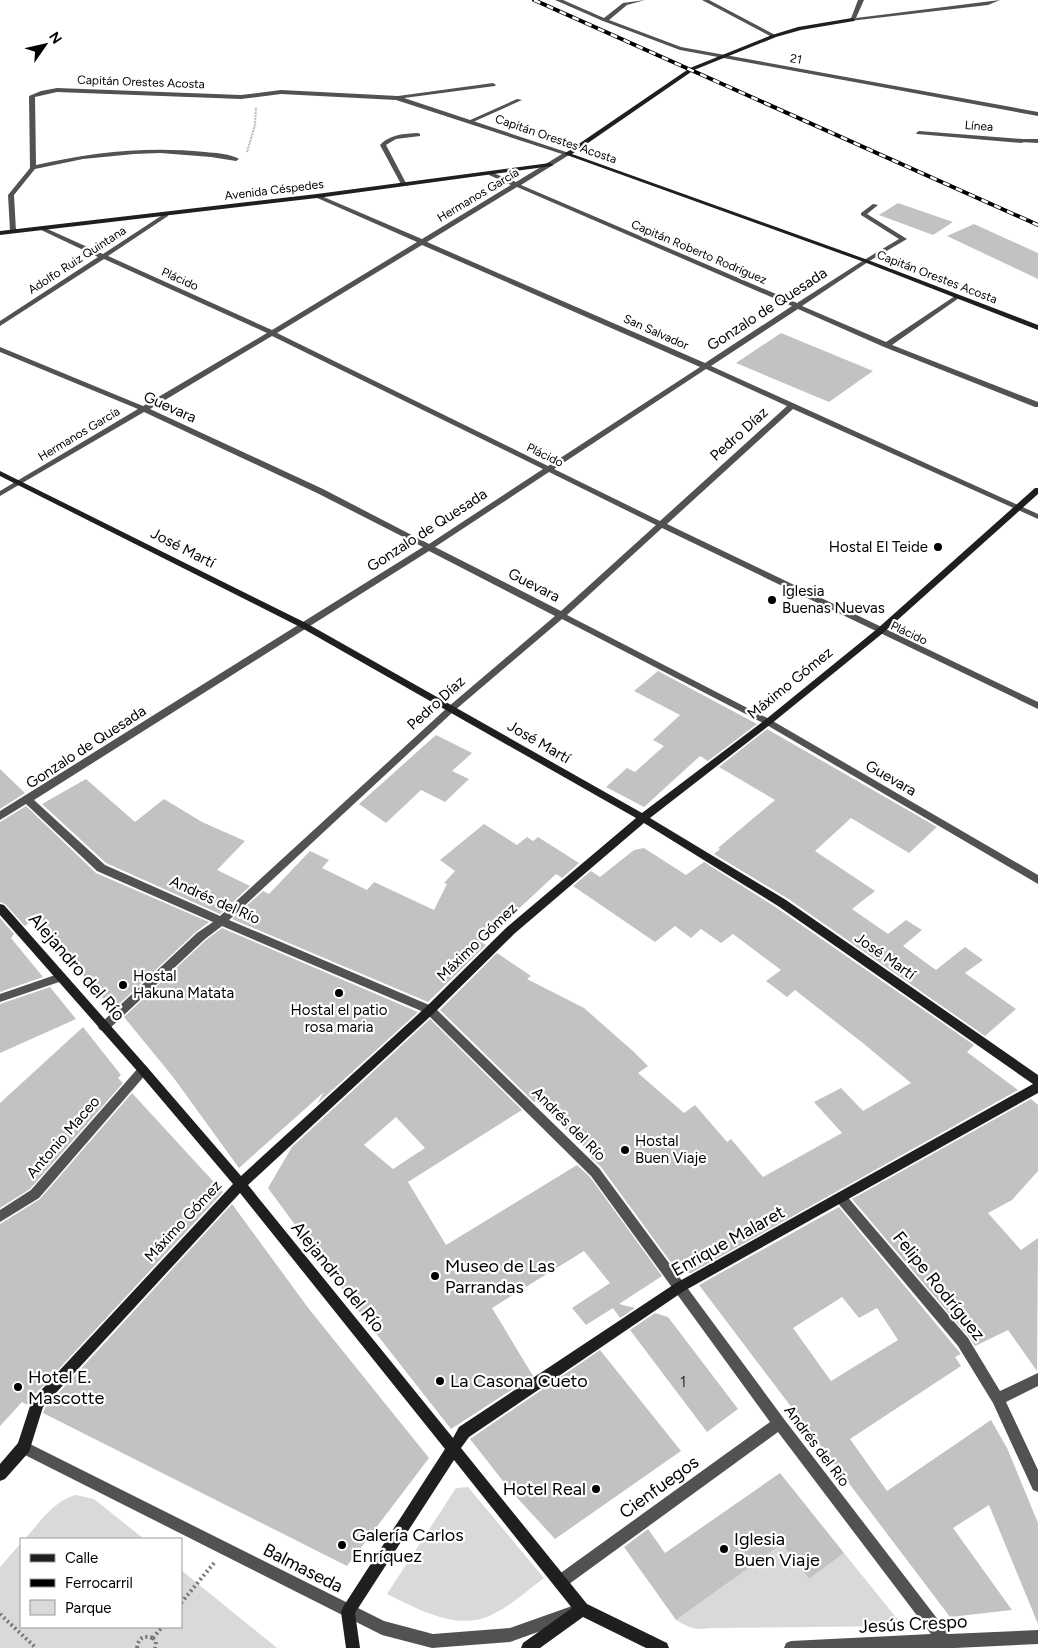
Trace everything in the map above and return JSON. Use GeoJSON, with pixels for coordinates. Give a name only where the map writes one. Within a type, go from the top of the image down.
{"type":"FeatureCollection","features":[{"type":"Feature","properties":{"kind":"street","name":"21"},"geometry":{"type":"LineString","coordinates":[[558,0],[680,48],[1038,114]]}},
{"type":"Feature","properties":{"kind":"street"},"geometry":{"type":"LineString","coordinates":[[618,0],[625,4]]}},
{"type":"Feature","properties":{"kind":"street"},"geometry":{"type":"LineString","coordinates":[[605,20],[625,4],[642,0]]}},
{"type":"Feature","properties":{"kind":"street"},"geometry":{"type":"LineString","coordinates":[[705,0],[774,36]]}},
{"type":"Feature","properties":{"kind":"street"},"geometry":{"type":"LineString","coordinates":[[852,20],[861,0]]}},
{"type":"Feature","properties":{"kind":"street","name":"Hermanos García"},"geometry":{"type":"LineString","coordinates":[[0,494],[518,185],[692,69],[774,36],[800,28],[988,3],[996,0]]}},
{"type":"Feature","properties":{"kind":"street"},"geometry":{"type":"LineString","coordinates":[[397,98],[493,86]]}},
{"type":"Feature","properties":{"kind":"street","name":"Capitán Orestes Acosta"},"geometry":{"type":"LineString","coordinates":[[34,168],[32,96],[43,92],[57,90],[241,97],[281,92],[397,98],[567,154],[866,261],[1038,328]]}},
{"type":"Feature","properties":{"kind":"street"},"geometry":{"type":"LineString","coordinates":[[470,121],[519,100]]}},
{"type":"Feature","properties":{"kind":"street","name":"Línea"},"geometry":{"type":"LineString","coordinates":[[919,133],[1038,141]]}},
{"type":"Feature","properties":{"kind":"street"},"geometry":{"type":"LineString","coordinates":[[404,186],[383,145],[392,139],[418,135]]}},
{"type":"Feature","properties":{"kind":"street"},"geometry":{"type":"LineString","coordinates":[[13,231],[10,195],[34,168],[65,160],[142,151],[205,154],[236,159]]}},
{"type":"Feature","properties":{"kind":"street","name":"Avenida Céspedes"},"geometry":{"type":"LineString","coordinates":[[0,233],[404,186],[550,164]]}},
{"type":"Feature","properties":{"kind":"street","name":"Capitán Roberto Rodríguez"},"geometry":{"type":"LineString","coordinates":[[491,174],[796,306],[1038,405]]}},
{"type":"Feature","properties":{"kind":"street","name":"San Salvador"},"geometry":{"type":"LineString","coordinates":[[317,196],[705,366],[1038,517]]}},
{"type":"Feature","properties":{"kind":"street","name":"Gonzalo de Quesada"},"geometry":{"type":"LineString","coordinates":[[0,816],[428,548],[796,306],[904,239],[863,214],[876,205]]}},
{"type":"Feature","properties":{"kind":"street","name":"Adolfo Ruiz Quintana"},"geometry":{"type":"LineString","coordinates":[[0,324],[166,214]]}},
{"type":"Feature","properties":{"kind":"street","name":"Plácido"},"geometry":{"type":"LineString","coordinates":[[41,228],[272,333],[547,469],[1038,706]]}},
{"type":"Feature","properties":{"kind":"street"},"geometry":{"type":"LineString","coordinates":[[887,344],[956,297]]}},
{"type":"Feature","properties":{"kind":"street","name":"Guevara"},"geometry":{"type":"LineString","coordinates":[[0,349],[144,409],[320,491],[768,722],[1038,880]]}},
{"type":"Feature","properties":{"kind":"street","name":"Pedro Díaz"},"geometry":{"type":"LineString","coordinates":[[104,1027],[201,936],[221,921],[451,709],[562,615],[792,406]]}},
{"type":"Feature","properties":{"kind":"street","name":"José Martí"},"geometry":{"type":"LineString","coordinates":[[0,473],[303,625],[643,818],[782,902],[1038,1081]]}},
{"type":"Feature","properties":{"kind":"street","name":"Máximo Gómez"},"geometry":{"type":"LineString","coordinates":[[0,1474],[24,1447],[37,1404],[240,1184],[430,1010],[510,931],[643,818],[768,722],[880,631],[1038,490]]}},
{"type":"Feature","properties":{"kind":"street","name":"Andrés del Río"},"geometry":{"type":"LineString","coordinates":[[28,800],[101,868],[430,1010],[595,1172],[779,1423],[945,1641]]}},
{"type":"Feature","properties":{"kind":"street","name":"Alejandro del Río"},"geometry":{"type":"LineString","coordinates":[[0,908],[143,1070],[240,1184],[452,1450],[582,1609],[662,1648]]}},
{"type":"Feature","properties":{"kind":"street"},"geometry":{"type":"LineString","coordinates":[[0,998],[61,978]]}},
{"type":"Feature","properties":{"kind":"street","name":"Antonio Maceo"},"geometry":{"type":"LineString","coordinates":[[0,1217],[35,1194],[143,1070]]}},
{"type":"Feature","properties":{"kind":"street","name":"Enrique Malaret"},"geometry":{"type":"LineString","coordinates":[[348,1612],[464,1432],[680,1287],[1038,1087]]}},
{"type":"Feature","properties":{"kind":"street","name":"Felipe Rodríguez"},"geometry":{"type":"LineString","coordinates":[[841,1198],[963,1342],[998,1400],[1038,1485]]}},
{"type":"Feature","properties":{"kind":"street"},"geometry":{"type":"LineString","coordinates":[[998,1400],[1038,1379]]}},
{"type":"Feature","properties":{"kind":"street","name":"Cienfuegos"},"geometry":{"type":"LineString","coordinates":[[560,1582],[779,1423]]}},
{"type":"Feature","properties":{"kind":"street","name":"Balmaseda"},"geometry":{"type":"LineString","coordinates":[[24,1447],[382,1628],[434,1641],[510,1634],[582,1609]]}},
{"type":"Feature","properties":{"kind":"street"},"geometry":{"type":"LineString","coordinates":[[528,1648],[582,1609]]}},
{"type":"Feature","properties":{"kind":"street"},"geometry":{"type":"LineString","coordinates":[[348,1612],[353,1648]]}},
{"type":"Feature","properties":{"kind":"street","name":"Jesús Crespo"},"geometry":{"type":"LineString","coordinates":[[791,1648],[1038,1637]]}},
{"type":"Feature","properties":{"kind":"path"},"geometry":{"type":"LineString","coordinates":[[236,159],[246,158],[256,125],[256,94]]}},
{"type":"Feature","properties":{"kind":"path"},"geometry":{"type":"LineString","coordinates":[[182,1601],[225,1549]]}},
{"type":"Feature","properties":{"kind":"path"},"geometry":{"type":"LineString","coordinates":[[0,1614],[36,1648]]}},
{"type":"Feature","properties":{"kind":"path"},"geometry":{"type":"LineString","coordinates":[[153,1638],[161,1628]]}},
{"type":"Feature","properties":{"kind":"path"},"geometry":{"type":"LineString","coordinates":[[137,1648],[141,1638],[147,1636],[153,1638],[156,1642],[155,1648]]}},
{"type":"Feature","properties":{"kind":"green space"},"geometry":{"type":"Polygon","coordinates":[[[468,1487],[544,1578],[497,1612],[469,1621],[455,1620],[427,1613],[387,1594],[456,1488],[468,1487]]]}},
{"type":"Feature","properties":{"kind":"green space"},"geometry":{"type":"Polygon","coordinates":[[[76,1495],[94,1499],[143,1538],[26,1538],[54,1507],[76,1495]]]}},
{"type":"Feature","properties":{"kind":"green space"},"geometry":{"type":"Polygon","coordinates":[[[20,1544],[20,1628],[182,1628],[182,1571],[277,1648],[0,1648],[0,1567],[20,1544]]]}},
{"type":"Feature","properties":{"kind":"green space"},"geometry":{"type":"Polygon","coordinates":[[[782,1544],[809,1579],[844,1553],[903,1626],[696,1629],[676,1620],[782,1544]]]}},
{"type":"Feature","properties":{"kind":"building"},"geometry":{"type":"Polygon","coordinates":[[[898,203],[953,222],[933,235],[879,215],[898,203]]]}},
{"type":"Feature","properties":{"kind":"building"},"geometry":{"type":"Polygon","coordinates":[[[974,224],[1038,253],[1038,279],[947,236],[974,224]]]}},
{"type":"Feature","properties":{"kind":"building"},"geometry":{"type":"Polygon","coordinates":[[[781,333],[873,371],[829,402],[736,363],[781,333]]]}},
{"type":"Feature","properties":{"kind":"building"},"geometry":{"type":"Polygon","coordinates":[[[658,671],[757,724],[708,761],[700,756],[644,807],[606,787],[627,768],[635,772],[664,746],[653,740],[680,715],[634,691],[658,671]]]}},
{"type":"Feature","properties":{"kind":"building"},"geometry":{"type":"Polygon","coordinates":[[[767,729],[937,827],[909,853],[851,818],[815,851],[875,891],[852,909],[888,934],[906,920],[922,930],[903,946],[936,970],[965,947],[983,960],[965,973],[1016,1009],[985,1036],[787,898],[714,854],[720,849],[718,848],[775,800],[719,767],[767,729]]]}},
{"type":"Feature","properties":{"kind":"building"},"geometry":{"type":"Polygon","coordinates":[[[436,735],[472,753],[452,771],[469,779],[445,802],[421,790],[386,823],[359,804],[436,735]]]}},
{"type":"Feature","properties":{"kind":"building"},"geometry":{"type":"Polygon","coordinates":[[[0,769],[25,793],[0,809],[0,769]]]}},
{"type":"Feature","properties":{"kind":"building"},"geometry":{"type":"Polygon","coordinates":[[[86,779],[135,822],[164,799],[202,822],[245,841],[217,870],[250,886],[220,914],[106,863],[42,804],[86,779]]]}},
{"type":"Feature","properties":{"kind":"building"},"geometry":{"type":"Polygon","coordinates":[[[26,806],[96,873],[209,922],[116,1007],[113,1003],[110,1006],[33,919],[25,926],[5,904],[0,902],[0,822],[26,806]]]}},
{"type":"Feature","properties":{"kind":"building"},"geometry":{"type":"Polygon","coordinates":[[[484,824],[517,845],[527,837],[533,841],[538,837],[579,863],[562,878],[556,874],[482,943],[486,945],[428,1002],[232,919],[263,891],[269,894],[310,851],[329,860],[322,868],[367,890],[374,882],[434,910],[447,884],[444,883],[455,871],[440,860],[484,824]]]}},
{"type":"Feature","properties":{"kind":"building"},"geometry":{"type":"Polygon","coordinates":[[[644,848],[686,875],[704,862],[777,908],[974,1045],[967,1052],[1018,1090],[691,1273],[687,1273],[681,1264],[675,1268],[601,1167],[590,1157],[593,1155],[536,1101],[534,1102],[440,1010],[497,953],[531,976],[527,979],[584,1008],[648,1066],[638,1073],[684,1113],[695,1105],[727,1142],[731,1139],[763,1177],[842,1133],[814,1102],[841,1088],[863,1111],[911,1083],[795,990],[787,997],[766,981],[781,970],[733,934],[721,943],[701,929],[691,938],[675,926],[655,942],[573,886],[591,871],[600,877],[634,850],[644,848]]]}},
{"type":"Feature","properties":{"kind":"building"},"geometry":{"type":"Polygon","coordinates":[[[0,918],[14,934],[11,938],[43,977],[0,992],[0,918]]]}},
{"type":"Feature","properties":{"kind":"building"},"geometry":{"type":"Polygon","coordinates":[[[222,928],[418,1012],[317,1104],[324,1092],[239,1168],[173,1077],[124,1017],[206,940],[222,928]]]}},
{"type":"Feature","properties":{"kind":"building"},"geometry":{"type":"Polygon","coordinates":[[[50,987],[76,1019],[0,1053],[0,1004],[50,987]]]}},
{"type":"Feature","properties":{"kind":"building"},"geometry":{"type":"Polygon","coordinates":[[[430,1019],[522,1110],[408,1182],[446,1245],[577,1165],[590,1177],[662,1276],[619,1304],[635,1308],[620,1318],[613,1308],[586,1325],[572,1308],[610,1283],[584,1251],[492,1308],[533,1376],[451,1429],[356,1308],[268,1188],[292,1147],[430,1019]],[[396,1117],[364,1145],[393,1169],[425,1148],[396,1117]]]}},
{"type":"Feature","properties":{"kind":"building"},"geometry":{"type":"Polygon","coordinates":[[[83,1027],[121,1075],[118,1078],[123,1083],[30,1189],[0,1208],[0,1103],[83,1027]]]}},
{"type":"Feature","properties":{"kind":"building"},"geometry":{"type":"Polygon","coordinates":[[[132,1093],[223,1192],[31,1399],[28,1405],[22,1402],[0,1426],[0,1224],[40,1199],[132,1093]]]}},
{"type":"Feature","properties":{"kind":"building"},"geometry":{"type":"Polygon","coordinates":[[[1031,1099],[1038,1105],[1038,1171],[1012,1200],[988,1213],[1021,1250],[1038,1238],[1037,1371],[1008,1330],[975,1346],[852,1199],[1031,1099]]]}},
{"type":"Feature","properties":{"kind":"building"},"geometry":{"type":"Polygon","coordinates":[[[232,1204],[309,1309],[429,1458],[347,1566],[43,1413],[45,1408],[232,1204]]]}},
{"type":"Feature","properties":{"kind":"building"},"geometry":{"type":"Polygon","coordinates":[[[839,1207],[961,1354],[955,1357],[961,1366],[850,1439],[887,1491],[991,1420],[1007,1448],[1038,1523],[1038,1624],[989,1505],[953,1528],[1012,1610],[950,1617],[699,1285],[839,1207]],[[842,1297],[793,1328],[831,1381],[898,1340],[877,1308],[859,1318],[842,1297]]]}},
{"type":"Feature","properties":{"kind":"building"},"geometry":{"type":"Polygon","coordinates":[[[655,1313],[668,1317],[738,1409],[707,1432],[630,1330],[655,1313]]]}},
{"type":"Feature","properties":{"kind":"building"},"geometry":{"type":"Polygon","coordinates":[[[600,1350],[681,1451],[555,1539],[510,1490],[470,1439],[600,1350]]]}},
{"type":"Feature","properties":{"kind":"building","name":"Iglesia Buen Viaje"},"geometry":{"type":"Polygon","coordinates":[[[780,1473],[844,1553],[809,1579],[782,1544],[676,1620],[624,1547],[648,1529],[665,1553],[780,1473]]]}},
{"type":"Feature","properties":{"kind":"railway"},"geometry":{"type":"LineString","coordinates":[[534,0],[1038,225]]}},
{"type":"Feature","properties":{"kind":"place","name":"Hostal El Teide"},"geometry":{"type":"Point","coordinates":[938,547]}},
{"type":"Feature","properties":{"kind":"place","name":"Iglesia Buenas Nuevas"},"geometry":{"type":"Point","coordinates":[772,600]}},
{"type":"Feature","properties":{"kind":"place","name":"Hostal Hakuna Matata"},"geometry":{"type":"Point","coordinates":[123,985]}},
{"type":"Feature","properties":{"kind":"place","name":"Hostal el patio rosa maria"},"geometry":{"type":"Point","coordinates":[339,993]}},
{"type":"Feature","properties":{"kind":"place","name":"Hostal Buen Viaje"},"geometry":{"type":"Point","coordinates":[625,1150]}},
{"type":"Feature","properties":{"kind":"place","name":"Museo de Las Parrandas"},"geometry":{"type":"Point","coordinates":[435,1276]}},
{"type":"Feature","properties":{"kind":"place","name":"La Casona Cueto"},"geometry":{"type":"Point","coordinates":[440,1381]}},
{"type":"Feature","properties":{"kind":"place","name":"Hotel E. Mascotte"},"geometry":{"type":"Point","coordinates":[18,1387]}},
{"type":"Feature","properties":{"kind":"place","name":"Hotel Real"},"geometry":{"type":"Point","coordinates":[596,1489]}},
{"type":"Feature","properties":{"kind":"place","name":"Galería Carlos Enríquez"},"geometry":{"type":"Point","coordinates":[342,1545]}},
{"type":"Feature","properties":{"kind":"place","name":"Iglesia Buen Viaje"},"geometry":{"type":"Point","coordinates":[724,1549]}}]}
